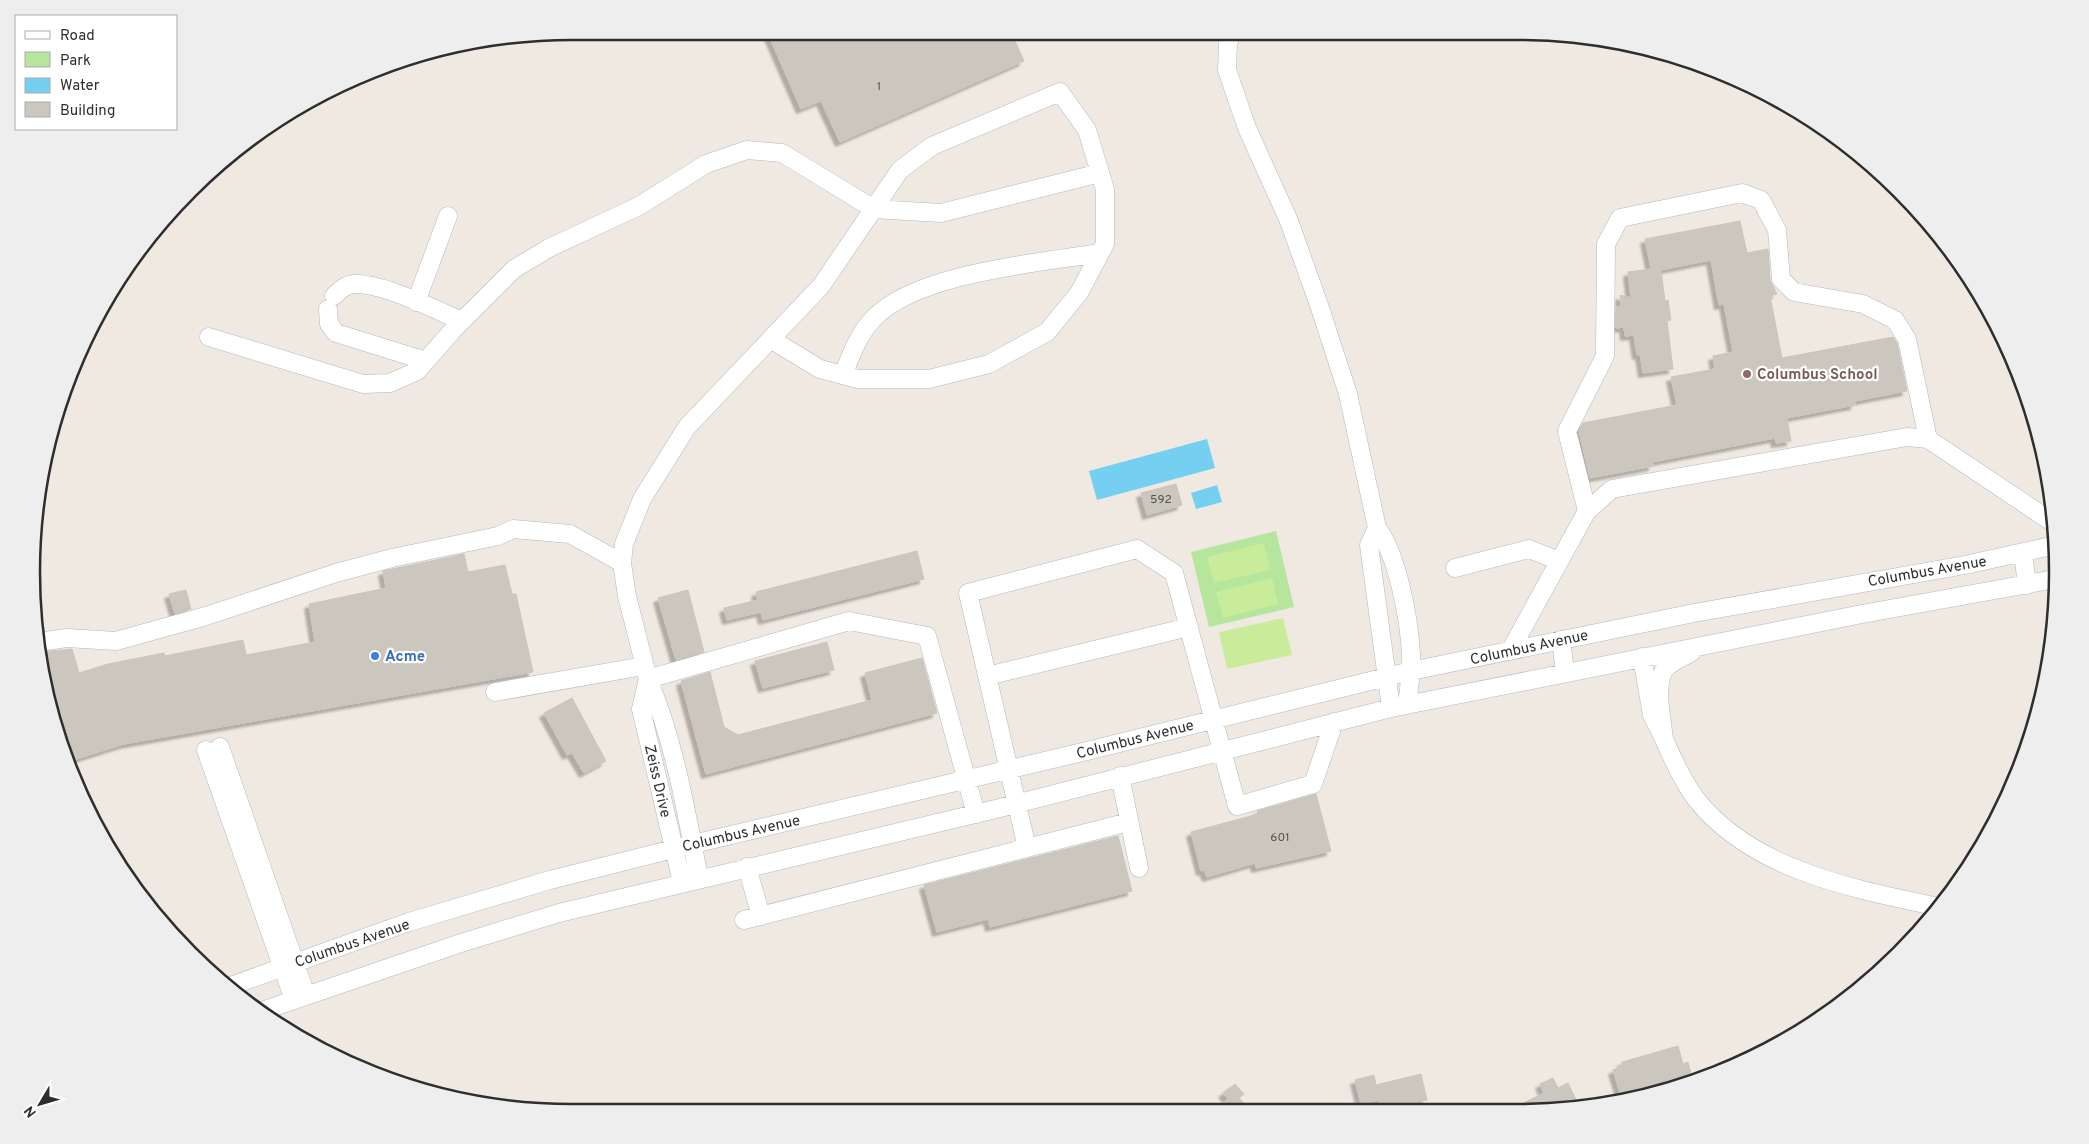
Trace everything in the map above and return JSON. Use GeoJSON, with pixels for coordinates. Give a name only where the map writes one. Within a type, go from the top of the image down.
{"type":"FeatureCollection","features":[{"type":"Feature","properties":{"kind":"street"},"geometry":{"type":"LineString","coordinates":[[1229,40],[1227,70],[1247,128],[1289,221],[1320,305],[1348,394],[1377,528],[1387,542],[1400,583],[1411,654],[1410,671],[1399,706]]}},
{"type":"Feature","properties":{"kind":"street","name":"Zeiss Drive"},"geometry":{"type":"LineString","coordinates":[[699,878],[678,775],[662,712],[646,673],[627,596],[622,563],[624,544],[642,499],[687,427],[822,286],[900,170],[932,146],[1060,92],[1087,130],[1100,173]]}},
{"type":"Feature","properties":{"kind":"street"},"geometry":{"type":"LineString","coordinates":[[209,337],[363,384],[390,383],[417,371],[462,321],[514,269],[550,248],[639,206],[706,164],[747,150],[782,153],[874,209],[941,213],[1100,173],[1105,189],[1105,244],[1080,293],[1047,332],[989,364],[929,379],[858,380],[820,370],[772,340]]}},
{"type":"Feature","properties":{"kind":"street"},"geometry":{"type":"LineString","coordinates":[[1587,510],[1567,431],[1605,356],[1606,244],[1620,218],[1629,216],[1742,193],[1760,200],[1777,230],[1781,279],[1794,292],[1863,304],[1895,320],[1907,339],[1928,438]]}},
{"type":"Feature","properties":{"kind":"street"},"geometry":{"type":"LineString","coordinates":[[416,302],[448,216]]}},
{"type":"Feature","properties":{"kind":"street"},"geometry":{"type":"LineString","coordinates":[[843,376],[857,340],[873,318],[899,298],[930,284],[975,274],[1100,253]]}},
{"type":"Feature","properties":{"kind":"street"},"geometry":{"type":"LineString","coordinates":[[426,361],[336,333],[329,324],[331,303],[342,288],[355,284],[382,288],[462,321]]}},
{"type":"Feature","properties":{"kind":"street"},"geometry":{"type":"LineString","coordinates":[[1510,651],[1587,510],[1612,489],[1907,437],[1928,438],[2046,518]]}},
{"type":"Feature","properties":{"kind":"street"},"geometry":{"type":"LineString","coordinates":[[1377,528],[1369,545],[1387,677],[1399,706]]}},
{"type":"Feature","properties":{"kind":"street"},"geometry":{"type":"LineString","coordinates":[[45,641],[68,638],[116,641],[206,616],[336,573],[392,558],[498,536],[513,529],[570,534],[622,563]]}},
{"type":"Feature","properties":{"kind":"street","name":"Columbus Avenue"},"geometry":{"type":"LineString","coordinates":[[236,984],[409,922],[550,880],[693,844],[1215,720],[1410,671],[1694,612],[2048,548]]}},
{"type":"Feature","properties":{"kind":"street"},"geometry":{"type":"LineString","coordinates":[[1027,848],[968,593],[1138,549],[1174,574],[1237,806],[1313,784],[1334,722]]}},
{"type":"Feature","properties":{"kind":"street"},"geometry":{"type":"LineString","coordinates":[[1455,568],[1529,549],[1558,562]]}},
{"type":"Feature","properties":{"kind":"street"},"geometry":{"type":"LineString","coordinates":[[2023,553],[2027,585]]}},
{"type":"Feature","properties":{"kind":"street","name":"Columbus Avenue"},"geometry":{"type":"LineString","coordinates":[[268,1009],[460,943],[559,912],[1017,804],[1120,776],[1399,706],[1862,614],[2049,580]]}},
{"type":"Feature","properties":{"kind":"street"},"geometry":{"type":"LineString","coordinates":[[495,692],[646,673],[849,621],[927,636],[976,814]]}},
{"type":"Feature","properties":{"kind":"street"},"geometry":{"type":"LineString","coordinates":[[986,676],[1189,626]]}},
{"type":"Feature","properties":{"kind":"street"},"geometry":{"type":"LineString","coordinates":[[1561,640],[1566,672]]}},
{"type":"Feature","properties":{"kind":"street"},"geometry":{"type":"LineString","coordinates":[[1664,739],[1659,686],[1660,676],[1668,666],[1704,645]]}},
{"type":"Feature","properties":{"kind":"street"},"geometry":{"type":"LineString","coordinates":[[1642,657],[1652,715],[1678,771],[1697,800],[1728,830],[1764,853],[1807,873],[1875,893],[1931,905]]}},
{"type":"Feature","properties":{"kind":"street","name":"Zeiss Drive"},"geometry":{"type":"LineString","coordinates":[[646,673],[641,709],[682,882]]}},
{"type":"Feature","properties":{"kind":"street"},"geometry":{"type":"LineString","coordinates":[[213,749],[300,997]]}},
{"type":"Feature","properties":{"kind":"street"},"geometry":{"type":"LineString","coordinates":[[1120,776],[1139,868]]}},
{"type":"Feature","properties":{"kind":"street"},"geometry":{"type":"LineString","coordinates":[[747,867],[753,918],[1129,822]]}},
{"type":"Feature","properties":{"kind":"green space"},"geometry":{"type":"Polygon","coordinates":[[[1276,531],[1294,607],[1209,627],[1191,552],[1276,531]]]}},
{"type":"Feature","properties":{"kind":"green space"},"geometry":{"type":"Polygon","coordinates":[[[1264,543],[1270,570],[1214,583],[1207,557],[1264,543]]]}},
{"type":"Feature","properties":{"kind":"green space"},"geometry":{"type":"Polygon","coordinates":[[[1272,578],[1278,604],[1223,618],[1216,592],[1272,578]]]}},
{"type":"Feature","properties":{"kind":"green space"},"geometry":{"type":"Polygon","coordinates":[[[1283,618],[1292,655],[1227,669],[1219,632],[1283,618]]]}},
{"type":"Feature","properties":{"kind":"water"},"geometry":{"type":"Polygon","coordinates":[[[1207,439],[1215,468],[1097,500],[1089,471],[1207,439]]]}},
{"type":"Feature","properties":{"kind":"water"},"geometry":{"type":"Polygon","coordinates":[[[1217,485],[1222,502],[1196,509],[1191,493],[1217,485]]]}},
{"type":"Feature","properties":{"kind":"building"},"geometry":{"type":"Polygon","coordinates":[[[771,40],[1015,40],[1024,61],[840,142],[821,101],[801,109],[771,40]]]}},
{"type":"Feature","properties":{"kind":"building"},"geometry":{"type":"Polygon","coordinates":[[[1740,221],[1747,253],[1768,249],[1770,280],[1777,294],[1770,296],[1782,358],[1893,337],[1897,343],[1907,391],[1855,401],[1855,405],[1787,418],[1791,441],[1776,443],[1775,438],[1652,462],[1653,466],[1590,478],[1579,431],[1583,423],[1677,405],[1671,377],[1715,369],[1713,356],[1733,352],[1724,304],[1719,305],[1711,260],[1661,270],[1665,301],[1668,300],[1671,320],[1667,321],[1673,369],[1643,373],[1640,354],[1637,355],[1634,335],[1625,336],[1624,327],[1616,328],[1616,307],[1621,306],[1620,295],[1631,298],[1628,272],[1651,269],[1645,239],[1740,221]]]}},
{"type":"Feature","properties":{"kind":"building"},"geometry":{"type":"Polygon","coordinates":[[[1176,484],[1182,505],[1147,515],[1141,493],[1176,484]]]}},
{"type":"Feature","properties":{"kind":"building"},"geometry":{"type":"Polygon","coordinates":[[[917,551],[924,579],[763,620],[761,612],[727,620],[724,608],[758,600],[756,592],[917,551]]]}},
{"type":"Feature","properties":{"kind":"building"},"geometry":{"type":"Polygon","coordinates":[[[464,554],[468,572],[505,565],[512,594],[516,594],[533,672],[124,744],[74,760],[58,710],[46,651],[72,649],[79,673],[108,664],[164,653],[165,656],[243,640],[246,655],[315,642],[309,604],[386,588],[383,571],[464,554]]]}},
{"type":"Feature","properties":{"kind":"building"},"geometry":{"type":"Polygon","coordinates":[[[186,590],[191,609],[175,614],[169,594],[186,590]]]}},
{"type":"Feature","properties":{"kind":"building"},"geometry":{"type":"Polygon","coordinates":[[[688,590],[704,652],[676,660],[658,598],[688,590]]]}},
{"type":"Feature","properties":{"kind":"building"},"geometry":{"type":"Polygon","coordinates":[[[827,642],[834,670],[763,688],[755,661],[827,642]]]}},
{"type":"Feature","properties":{"kind":"building"},"geometry":{"type":"Polygon","coordinates":[[[922,658],[937,713],[706,774],[681,681],[710,672],[724,727],[738,735],[872,700],[865,673],[922,658]]]}},
{"type":"Feature","properties":{"kind":"building"},"geometry":{"type":"Polygon","coordinates":[[[572,698],[606,761],[584,773],[572,753],[567,755],[544,713],[572,698]]]}},
{"type":"Feature","properties":{"kind":"building"},"geometry":{"type":"Polygon","coordinates":[[[1316,794],[1331,851],[1256,868],[1255,863],[1207,877],[1204,870],[1201,871],[1191,832],[1258,814],[1257,811],[1316,794]]]}},
{"type":"Feature","properties":{"kind":"building"},"geometry":{"type":"Polygon","coordinates":[[[1118,836],[1132,891],[990,927],[988,919],[937,932],[924,885],[1118,836]]]}},
{"type":"Feature","properties":{"kind":"building"},"geometry":{"type":"Polygon","coordinates":[[[1678,1046],[1683,1064],[1688,1062],[1691,1075],[1620,1094],[1613,1070],[1621,1067],[1622,1062],[1678,1046]]]}},
{"type":"Feature","properties":{"kind":"building"},"geometry":{"type":"Polygon","coordinates":[[[1421,1074],[1427,1100],[1417,1102],[1418,1104],[1379,1104],[1378,1100],[1361,1104],[1355,1080],[1374,1075],[1376,1085],[1421,1074]]]}},
{"type":"Feature","properties":{"kind":"building"},"geometry":{"type":"Polygon","coordinates":[[[1553,1078],[1558,1088],[1568,1083],[1576,1100],[1522,1104],[1544,1093],[1540,1084],[1553,1078]]]}},
{"type":"Feature","properties":{"kind":"building"},"geometry":{"type":"Polygon","coordinates":[[[1235,1084],[1244,1094],[1239,1098],[1244,1104],[1222,1104],[1228,1099],[1223,1093],[1235,1084]]]}},
{"type":"Feature","properties":{"kind":"place","name":"Columbus School"},"geometry":{"type":"Point","coordinates":[1747,374]}},
{"type":"Feature","properties":{"kind":"place","name":"Acme"},"geometry":{"type":"Point","coordinates":[375,656]}}]}
